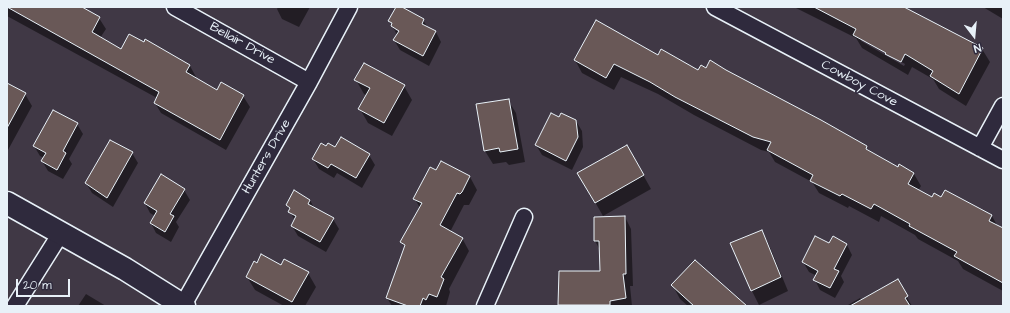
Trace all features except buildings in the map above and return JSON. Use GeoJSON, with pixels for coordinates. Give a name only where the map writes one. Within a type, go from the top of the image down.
{"type":"FeatureCollection","features":[{"type":"Feature","properties":{"kind":"street","name":"Bellair Drive"},"geometry":{"type":"LineString","coordinates":[[175,7],[309,82]]}},
{"type":"Feature","properties":{"kind":"street","name":"Hunters Drive"},"geometry":{"type":"LineString","coordinates":[[183,306],[309,82],[349,7]]}},
{"type":"Feature","properties":{"kind":"street","name":"Cowboy Cove"},"geometry":{"type":"LineString","coordinates":[[715,7],[1003,160]]}},
{"type":"Feature","properties":{"kind":"street"},"geometry":{"type":"LineString","coordinates":[[980,148],[1003,106]]}},
{"type":"Feature","properties":{"kind":"street"},"geometry":{"type":"LineString","coordinates":[[7,203],[125,269],[183,306]]}},
{"type":"Feature","properties":{"kind":"street"},"geometry":{"type":"LineString","coordinates":[[484,306],[524,217]]}},
{"type":"Feature","properties":{"kind":"street"},"geometry":{"type":"LineString","coordinates":[[15,306],[61,233]]}}]}
